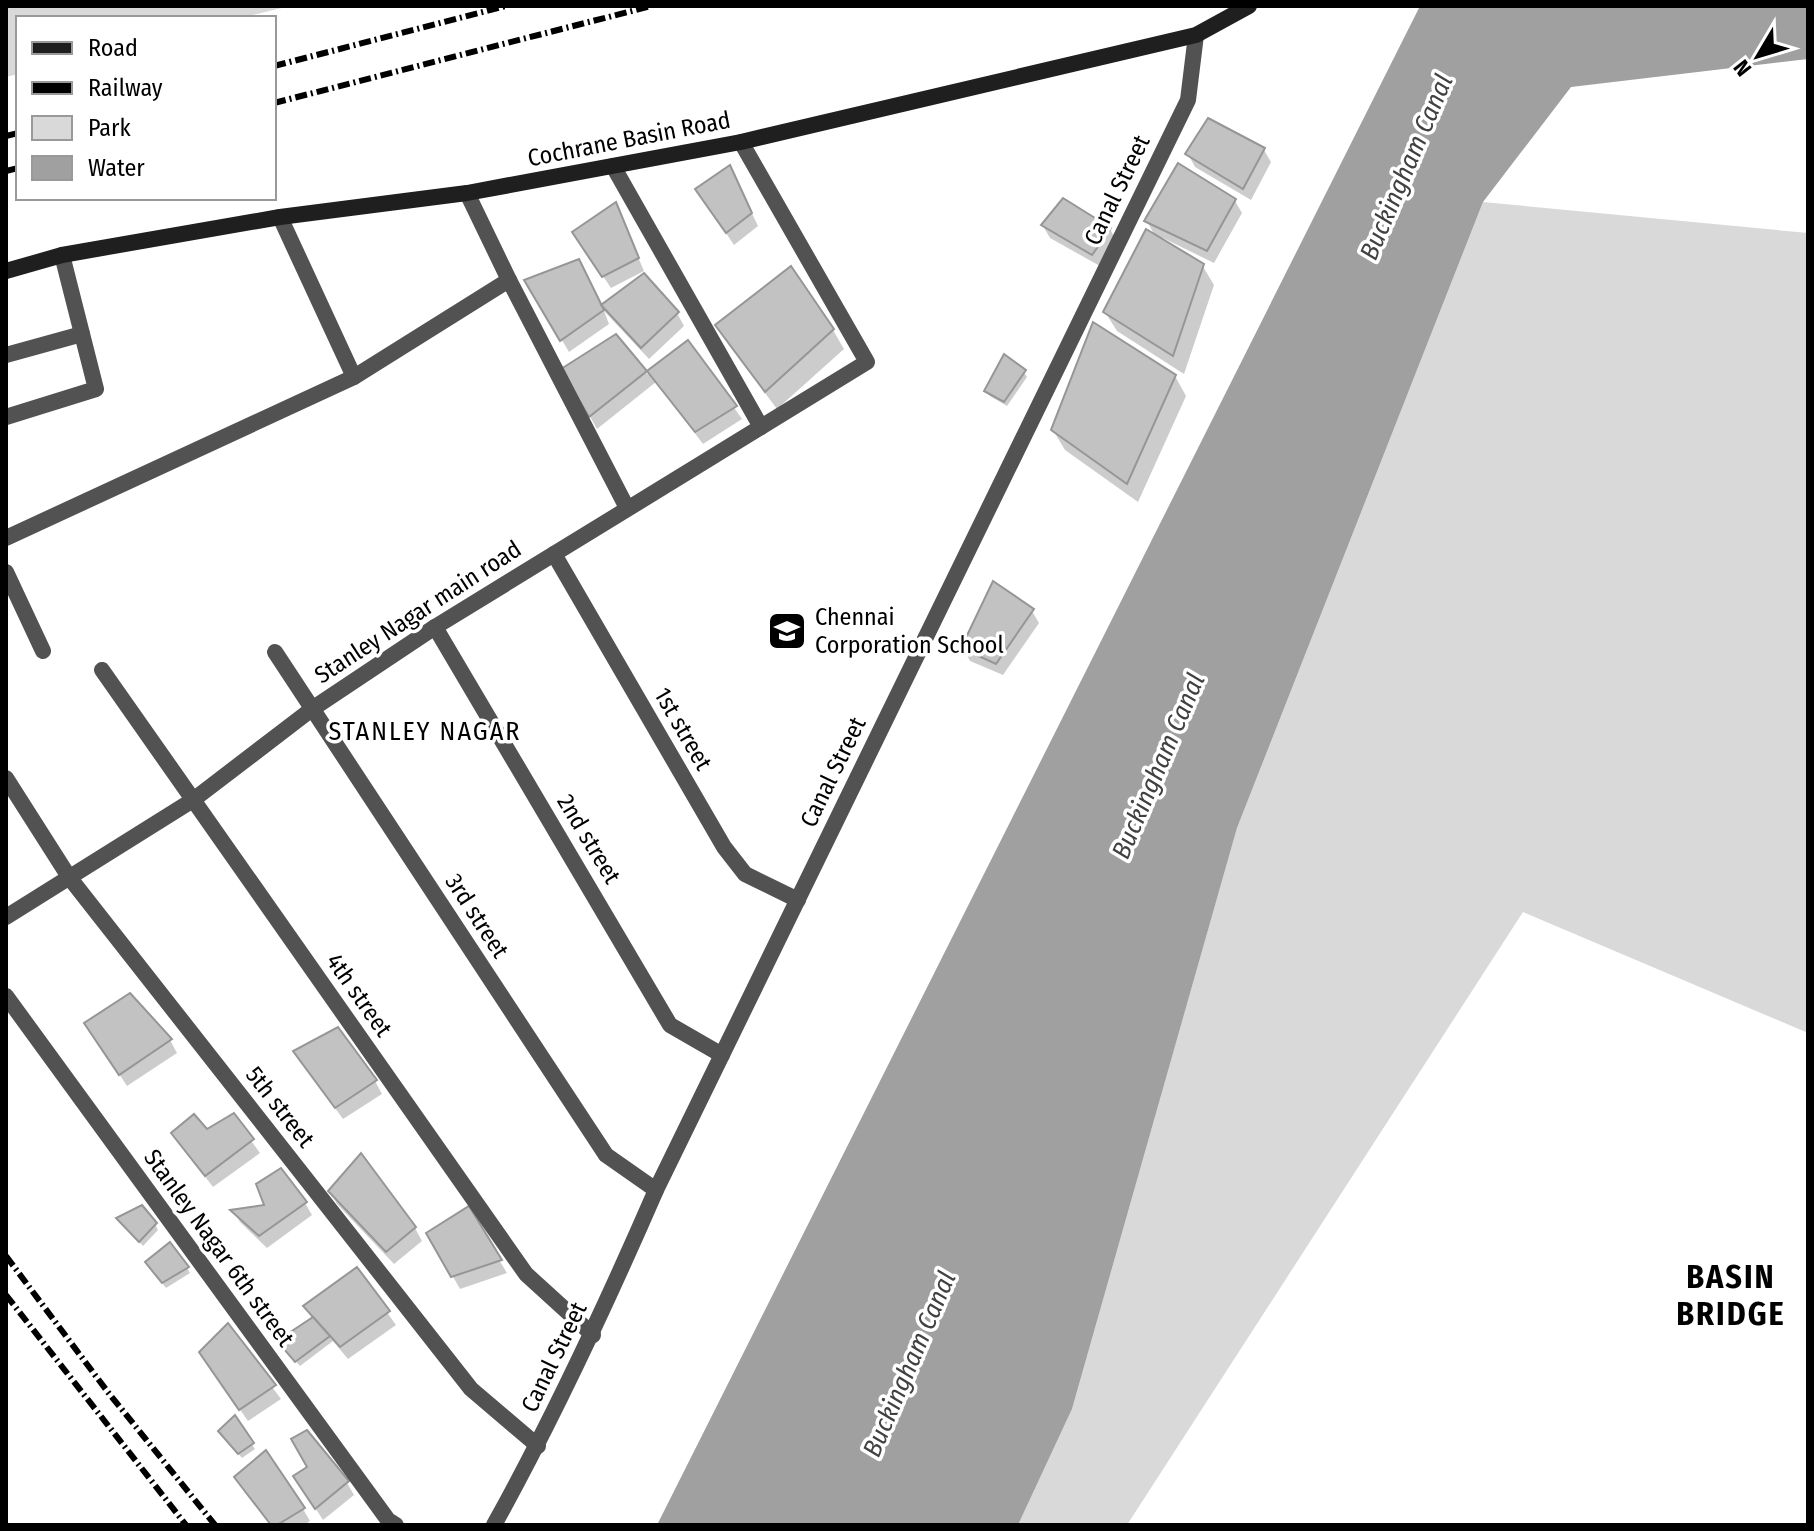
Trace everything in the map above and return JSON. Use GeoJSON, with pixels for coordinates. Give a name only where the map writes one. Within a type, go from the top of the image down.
{"type":"FeatureCollection","features":[{"type":"Feature","properties":{"kind":"main road","name":"Cochrane Basin Road"},"geometry":{"type":"LineString","coordinates":[[6,271],[62,255],[280,217],[467,193],[741,142],[1196,35],[1249,6]]}},
{"type":"Feature","properties":{"kind":"street","name":"Canal Street"},"geometry":{"type":"LineString","coordinates":[[494,1525],[538,1446],[593,1335],[656,1190],[1188,100],[1196,35]]}},
{"type":"Feature","properties":{"kind":"street","name":"Stanley Nagar main road"},"geometry":{"type":"LineString","coordinates":[[6,917],[193,800],[312,709],[435,627],[867,362],[741,142]]}},
{"type":"Feature","properties":{"kind":"street"},"geometry":{"type":"LineString","coordinates":[[613,166],[761,427]]}},
{"type":"Feature","properties":{"kind":"street"},"geometry":{"type":"LineString","coordinates":[[467,193],[627,508]]}},
{"type":"Feature","properties":{"kind":"street"},"geometry":{"type":"LineString","coordinates":[[280,217],[354,377]]}},
{"type":"Feature","properties":{"kind":"street"},"geometry":{"type":"LineString","coordinates":[[6,417],[96,389],[62,255]]}},
{"type":"Feature","properties":{"kind":"street"},"geometry":{"type":"LineString","coordinates":[[6,538],[354,377],[509,280]]}},
{"type":"Feature","properties":{"kind":"street"},"geometry":{"type":"LineString","coordinates":[[6,355],[82,334]]}},
{"type":"Feature","properties":{"kind":"street","name":"1st street"},"geometry":{"type":"LineString","coordinates":[[554,554],[724,847],[745,874],[798,900]]}},
{"type":"Feature","properties":{"kind":"street"},"geometry":{"type":"LineString","coordinates":[[6,572],[43,651]]}},
{"type":"Feature","properties":{"kind":"street","name":"2nd street"},"geometry":{"type":"LineString","coordinates":[[435,627],[670,1025],[722,1055]]}},
{"type":"Feature","properties":{"kind":"street","name":"3rd street"},"geometry":{"type":"LineString","coordinates":[[275,652],[606,1155],[656,1190]]}},
{"type":"Feature","properties":{"kind":"street","name":"4th street"},"geometry":{"type":"LineString","coordinates":[[102,670],[526,1274],[593,1335]]}},
{"type":"Feature","properties":{"kind":"street","name":"5th street"},"geometry":{"type":"LineString","coordinates":[[6,778],[69,877],[471,1389],[538,1446]]}},
{"type":"Feature","properties":{"kind":"street","name":"Stanley Nagar 6th street"},"geometry":{"type":"LineString","coordinates":[[6,996],[388,1520],[396,1525]]}},
{"type":"Feature","properties":{"kind":"green space"},"geometry":{"type":"Polygon","coordinates":[[[6,6],[290,6],[249,16],[16,16],[16,74],[6,77],[6,6]]]}},
{"type":"Feature","properties":{"kind":"green space"},"geometry":{"type":"Polygon","coordinates":[[[1483,202],[1808,233],[1808,1033],[1523,912],[1127,1525],[1018,1525],[1072,1409],[1237,828],[1483,202]]]}},
{"type":"Feature","properties":{"kind":"water","name":"Buckingham Canal"},"geometry":{"type":"Polygon","coordinates":[[[1420,6],[1808,6],[1808,59],[1571,87],[1483,202],[1237,828],[1072,1409],[1018,1525],[657,1525],[1420,6]]]}},
{"type":"Feature","properties":{"kind":"building"},"geometry":{"type":"Polygon","coordinates":[[[1208,118],[1265,148],[1243,189],[1185,154],[1208,118]]]}},
{"type":"Feature","properties":{"kind":"building"},"geometry":{"type":"Polygon","coordinates":[[[1178,163],[1236,199],[1207,251],[1144,221],[1178,163]]]}},
{"type":"Feature","properties":{"kind":"building"},"geometry":{"type":"Polygon","coordinates":[[[730,165],[752,213],[726,233],[695,189],[730,165]]]}},
{"type":"Feature","properties":{"kind":"building"},"geometry":{"type":"Polygon","coordinates":[[[1063,198],[1111,228],[1092,255],[1041,225],[1063,198]]]}},
{"type":"Feature","properties":{"kind":"building"},"geometry":{"type":"Polygon","coordinates":[[[616,202],[639,258],[602,277],[572,232],[616,202]]]}},
{"type":"Feature","properties":{"kind":"building"},"geometry":{"type":"Polygon","coordinates":[[[1146,229],[1204,264],[1173,356],[1103,312],[1146,229]]]}},
{"type":"Feature","properties":{"kind":"building"},"geometry":{"type":"Polygon","coordinates":[[[579,259],[604,310],[560,341],[524,280],[579,259]]]}},
{"type":"Feature","properties":{"kind":"building"},"geometry":{"type":"Polygon","coordinates":[[[791,266],[834,329],[765,392],[715,325],[791,266]]]}},
{"type":"Feature","properties":{"kind":"building"},"geometry":{"type":"Polygon","coordinates":[[[644,273],[679,312],[641,348],[601,305],[644,273]]]}},
{"type":"Feature","properties":{"kind":"building"},"geometry":{"type":"Polygon","coordinates":[[[1093,322],[1176,375],[1127,484],[1051,430],[1093,322]]]}},
{"type":"Feature","properties":{"kind":"building"},"geometry":{"type":"Polygon","coordinates":[[[616,334],[647,371],[589,417],[561,369],[616,334]]]}},
{"type":"Feature","properties":{"kind":"building"},"geometry":{"type":"Polygon","coordinates":[[[688,340],[737,406],[695,432],[647,371],[688,340]]]}},
{"type":"Feature","properties":{"kind":"building"},"geometry":{"type":"Polygon","coordinates":[[[1004,354],[1026,370],[1004,402],[984,391],[1004,354]]]}},
{"type":"Feature","properties":{"kind":"building"},"geometry":{"type":"Polygon","coordinates":[[[993,581],[1034,609],[996,664],[961,648],[993,581]]]}},
{"type":"Feature","properties":{"kind":"building"},"geometry":{"type":"Polygon","coordinates":[[[130,993],[172,1039],[119,1075],[84,1023],[130,993]]]}},
{"type":"Feature","properties":{"kind":"building"},"geometry":{"type":"Polygon","coordinates":[[[338,1027],[377,1080],[335,1108],[293,1051],[338,1027]]]}},
{"type":"Feature","properties":{"kind":"building"},"geometry":{"type":"Polygon","coordinates":[[[234,1113],[254,1139],[205,1176],[171,1133],[194,1114],[207,1129],[234,1113]]]}},
{"type":"Feature","properties":{"kind":"building"},"geometry":{"type":"Polygon","coordinates":[[[361,1153],[416,1227],[386,1252],[328,1191],[361,1153]]]}},
{"type":"Feature","properties":{"kind":"building"},"geometry":{"type":"Polygon","coordinates":[[[281,1168],[307,1202],[259,1236],[230,1210],[264,1205],[256,1184],[281,1168]]]}},
{"type":"Feature","properties":{"kind":"building"},"geometry":{"type":"Polygon","coordinates":[[[142,1205],[157,1223],[139,1242],[116,1218],[142,1205]]]}},
{"type":"Feature","properties":{"kind":"building"},"geometry":{"type":"Polygon","coordinates":[[[469,1206],[502,1260],[451,1277],[426,1233],[469,1206]]]}},
{"type":"Feature","properties":{"kind":"building"},"geometry":{"type":"Polygon","coordinates":[[[170,1242],[189,1267],[162,1283],[145,1262],[170,1242]]]}},
{"type":"Feature","properties":{"kind":"building"},"geometry":{"type":"Polygon","coordinates":[[[357,1267],[390,1311],[340,1347],[303,1306],[357,1267]]]}},
{"type":"Feature","properties":{"kind":"building"},"geometry":{"type":"Polygon","coordinates":[[[313,1317],[330,1336],[295,1362],[277,1341],[313,1317]]]}},
{"type":"Feature","properties":{"kind":"building"},"geometry":{"type":"Polygon","coordinates":[[[228,1323],[276,1385],[239,1410],[199,1352],[228,1323]]]}},
{"type":"Feature","properties":{"kind":"building"},"geometry":{"type":"Polygon","coordinates":[[[235,1415],[254,1443],[238,1454],[218,1431],[235,1415]]]}},
{"type":"Feature","properties":{"kind":"building"},"geometry":{"type":"Polygon","coordinates":[[[307,1430],[349,1481],[315,1509],[293,1476],[307,1467],[291,1439],[307,1430]]]}},
{"type":"Feature","properties":{"kind":"building"},"geometry":{"type":"Polygon","coordinates":[[[266,1450],[305,1508],[277,1525],[271,1525],[234,1477],[266,1450]]]}},
{"type":"Feature","properties":{"kind":"railway"},"geometry":{"type":"LineString","coordinates":[[276,65],[506,6]]}},
{"type":"Feature","properties":{"kind":"railway"},"geometry":{"type":"LineString","coordinates":[[276,102],[651,6]]}},
{"type":"Feature","properties":{"kind":"railway"},"geometry":{"type":"LineString","coordinates":[[6,136],[16,134]]}},
{"type":"Feature","properties":{"kind":"railway"},"geometry":{"type":"LineString","coordinates":[[6,171],[16,168]]}},
{"type":"Feature","properties":{"kind":"railway"},"geometry":{"type":"LineString","coordinates":[[6,1256],[107,1391],[215,1525]]}},
{"type":"Feature","properties":{"kind":"railway"},"geometry":{"type":"LineString","coordinates":[[6,1295],[186,1525]]}},
{"type":"Feature","properties":{"kind":"place","name":"Chennai Corporation School"},"geometry":{"type":"Point","coordinates":[787,631]}},
{"type":"Feature","properties":{"kind":"district","name":"STANLEY NAGAR"},"geometry":{"type":"Point","coordinates":[425,731]}},
{"type":"Feature","properties":{"kind":"district","name":"BASIN BRIDGE"},"geometry":{"type":"Point","coordinates":[1731,1296]}}]}
